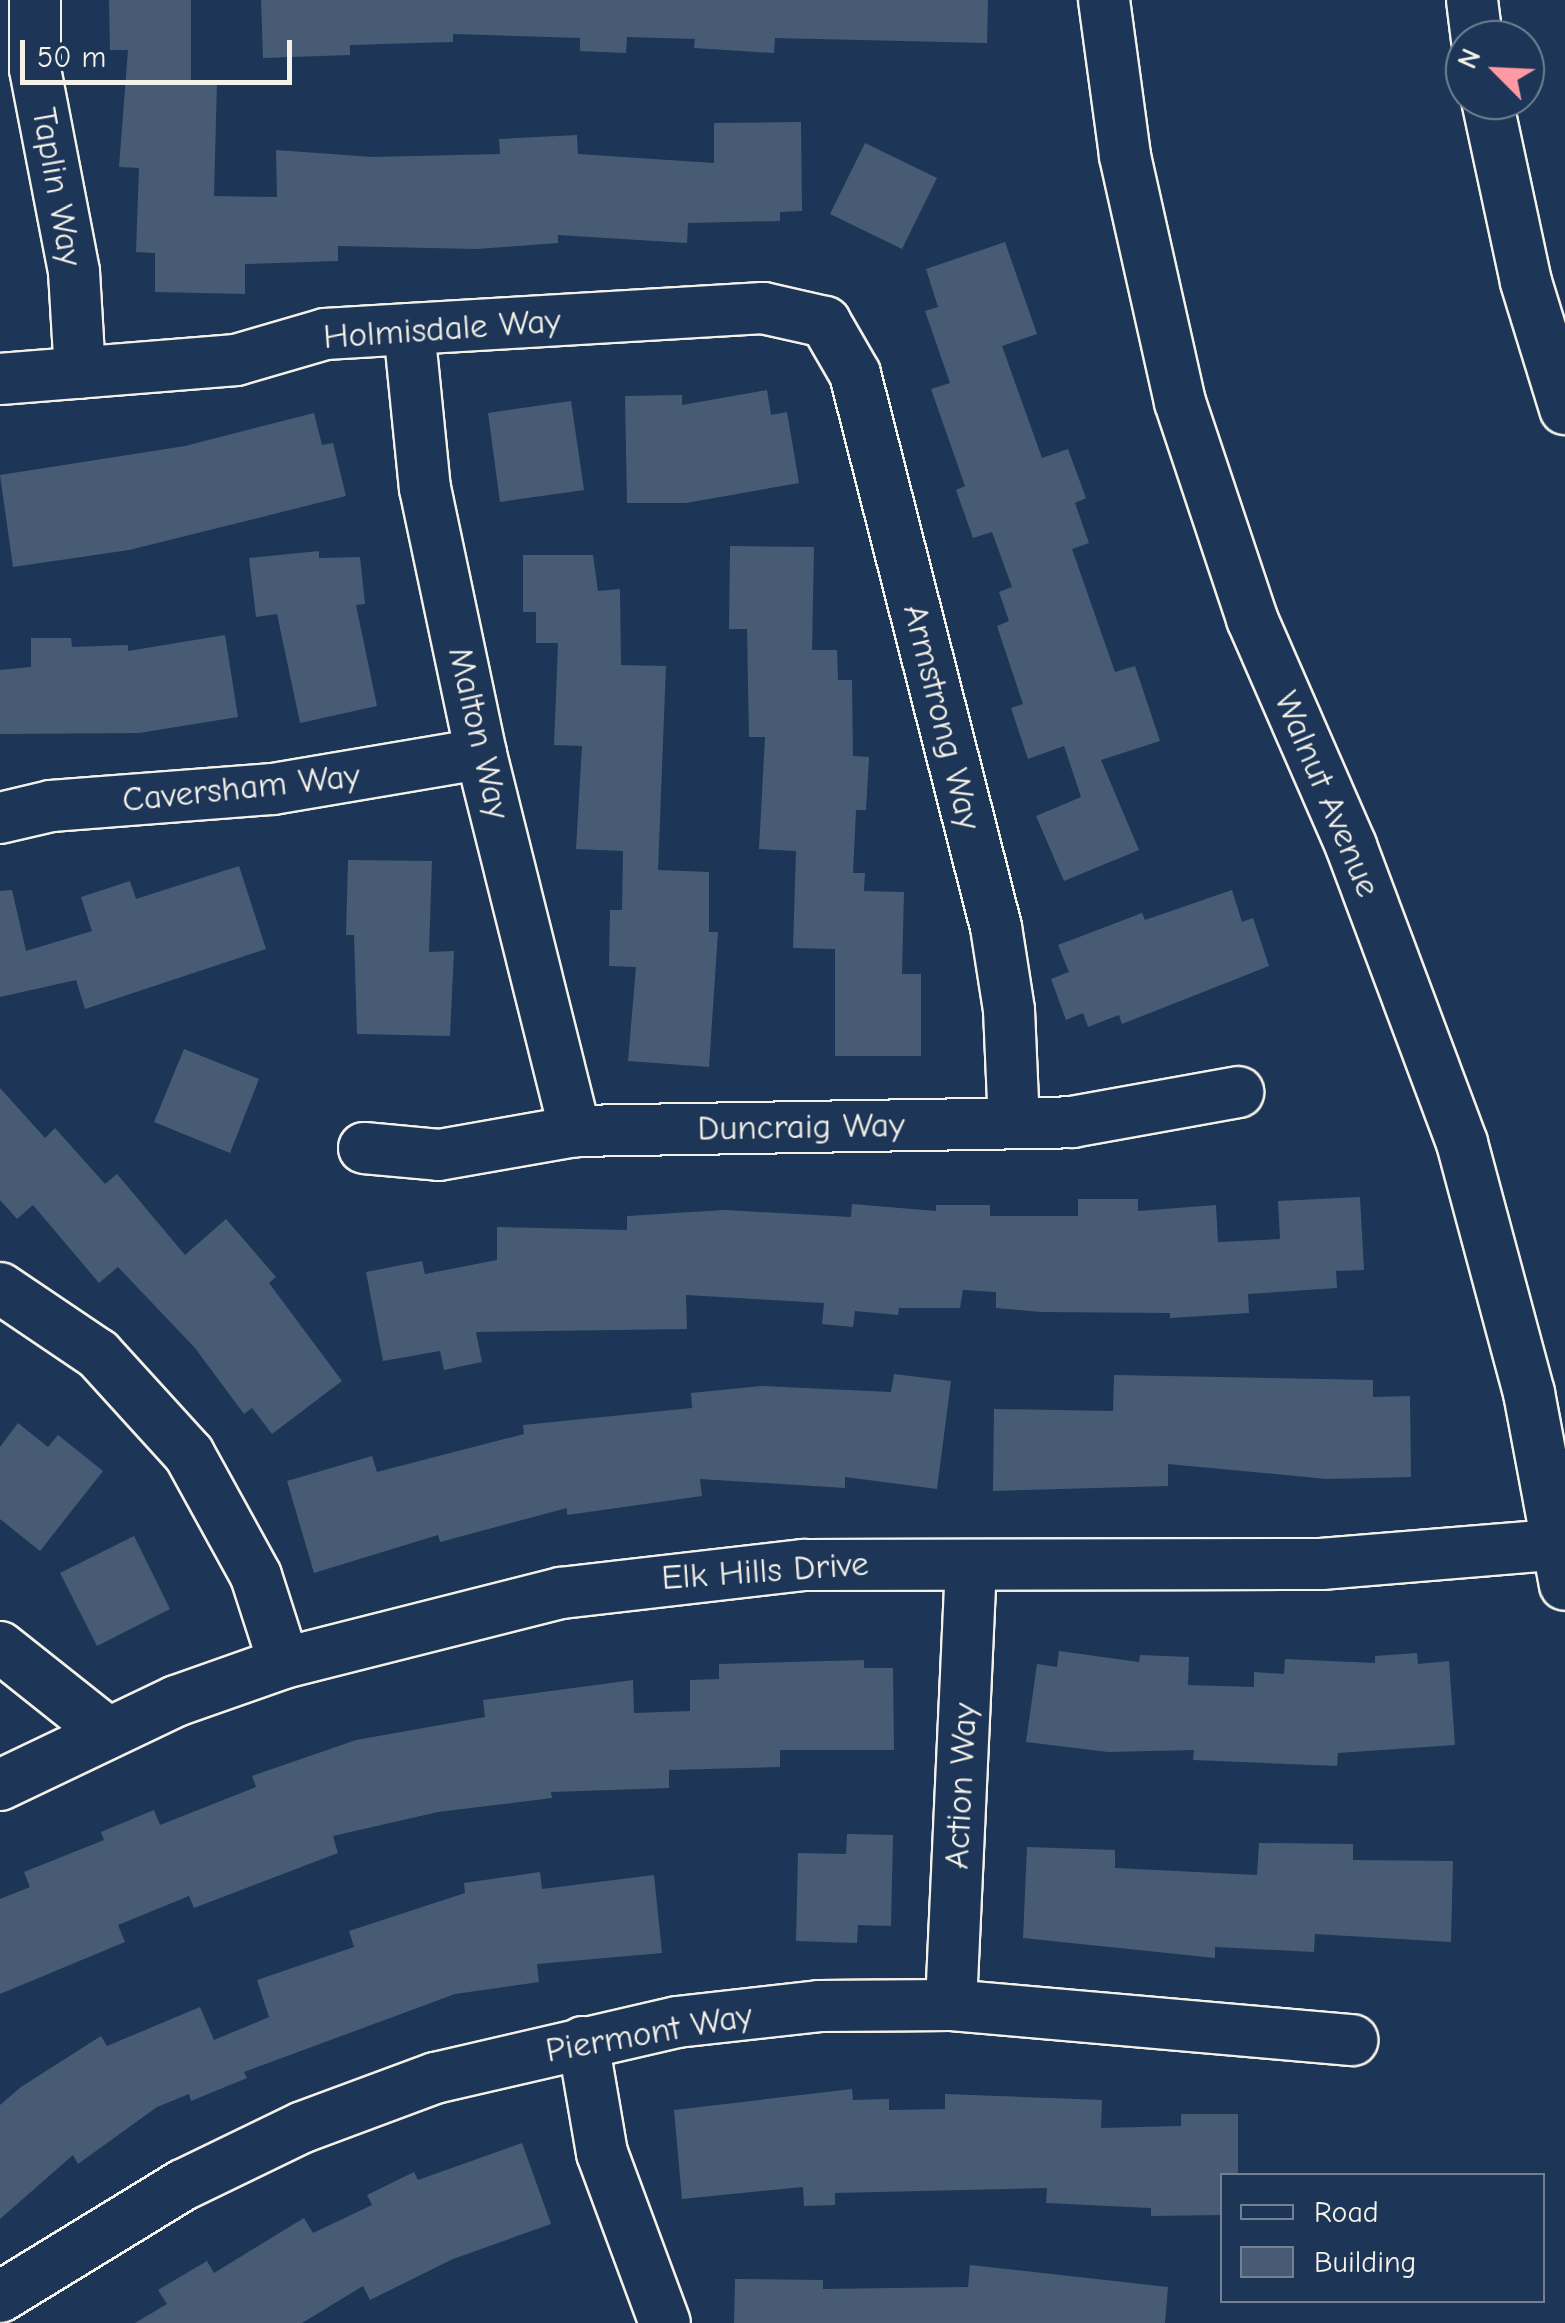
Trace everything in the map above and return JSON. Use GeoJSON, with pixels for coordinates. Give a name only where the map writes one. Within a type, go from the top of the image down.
{"type":"FeatureCollection","features":[{"type":"Feature","properties":{"kind":"street","name":"Taplin Way"},"geometry":{"type":"LineString","coordinates":[[35,0],[35,68],[74,272],[80,373]]}},
{"type":"Feature","properties":{"kind":"street","name":"Walnut Avenue"},"geometry":{"type":"LineString","coordinates":[[1104,0],[1125,156],[1180,402],[1252,619],[1428,1040],[1492,1248],[1562,1558]]}},
{"type":"Feature","properties":{"kind":"street"},"geometry":{"type":"LineString","coordinates":[[1490,120],[1526,282],[1565,408]]}},
{"type":"Feature","properties":{"kind":"street","name":"Holmisdale Way"},"geometry":{"type":"LineString","coordinates":[[0,379],[236,360],[325,334],[763,308],[825,322]]}},
{"type":"Feature","properties":{"kind":"street","name":"Armstrong Way"},"geometry":{"type":"LineString","coordinates":[[825,322],[855,374],[996,927],[1009,1010],[1014,1123]]}},
{"type":"Feature","properties":{"kind":"street","name":"Malton Way"},"geometry":{"type":"LineString","coordinates":[[409,329],[425,488],[481,754],[575,1131]]}},
{"type":"Feature","properties":{"kind":"street","name":"Caversham Way"},"geometry":{"type":"LineString","coordinates":[[0,818],[51,806],[273,788],[481,754]]}},
{"type":"Feature","properties":{"kind":"street","name":"Duncraig Way"},"geometry":{"type":"LineString","coordinates":[[364,1148],[439,1155],[575,1131],[1014,1123],[1160,1111],[1238,1092]]}},
{"type":"Feature","properties":{"kind":"street"},"geometry":{"type":"LineString","coordinates":[[0,1288],[98,1354],[189,1454],[256,1576],[284,1663]]}},
{"type":"Feature","properties":{"kind":"street","name":"Elk Hills Drive"},"geometry":{"type":"LineString","coordinates":[[0,1785],[108,1733],[284,1663],[458,1614],[664,1577],[872,1562],[971,1568],[1562,1558]]}},
{"type":"Feature","properties":{"kind":"street","name":"Action Way"},"geometry":{"type":"LineString","coordinates":[[951,2005],[971,1568]]}},
{"type":"Feature","properties":{"kind":"street"},"geometry":{"type":"LineString","coordinates":[[0,1648],[108,1733]]}},
{"type":"Feature","properties":{"kind":"street","name":"Piermont Way"},"geometry":{"type":"LineString","coordinates":[[0,2297],[183,2185],[303,2126],[435,2078],[677,2022],[819,2006],[951,2005],[1352,2040]]}},
{"type":"Feature","properties":{"kind":"street"},"geometry":{"type":"LineString","coordinates":[[584,2042],[602,2153],[664,2323]]}},
{"type":"Feature","properties":{"kind":"building"},"geometry":{"type":"Polygon","coordinates":[[[109,0],[191,0],[191,80],[217,81],[214,196],[277,197],[276,150],[372,157],[500,154],[499,139],[577,135],[578,154],[714,163],[714,123],[801,122],[802,211],[780,212],[780,221],[688,223],[687,243],[558,235],[558,243],[477,249],[338,246],[338,261],[245,264],[245,294],[155,292],[155,253],[136,252],[139,168],[119,167],[128,50],[110,50],[109,0]]]}},
{"type":"Feature","properties":{"kind":"building"},"geometry":{"type":"Polygon","coordinates":[[[261,0],[988,0],[987,43],[775,38],[774,53],[694,48],[695,39],[627,37],[626,53],[580,51],[580,38],[453,34],[453,42],[350,45],[350,55],[263,58],[261,0]]]}},
{"type":"Feature","properties":{"kind":"building"},"geometry":{"type":"Polygon","coordinates":[[[865,143],[937,178],[902,249],[830,214],[865,143]]]}},
{"type":"Feature","properties":{"kind":"building"},"geometry":{"type":"Polygon","coordinates":[[[1005,242],[1037,334],[1002,346],[1042,458],[1068,449],[1086,498],[1075,503],[1089,543],[1072,549],[1115,672],[1135,666],[1160,741],[1101,760],[1139,850],[1064,881],[1036,816],[1081,797],[1064,746],[1028,759],[1011,708],[1023,704],[997,626],[1009,621],[999,592],[1012,587],[992,532],[973,538],[956,490],[965,486],[931,389],[950,383],[925,311],[938,307],[926,269],[1005,242]]]}},
{"type":"Feature","properties":{"kind":"building"},"geometry":{"type":"Polygon","coordinates":[[[767,390],[771,415],[787,412],[799,483],[686,503],[627,503],[625,396],[682,395],[682,405],[767,390]]]}},
{"type":"Feature","properties":{"kind":"building"},"geometry":{"type":"Polygon","coordinates":[[[571,401],[584,490],[500,502],[488,413],[571,401]]]}},
{"type":"Feature","properties":{"kind":"building"},"geometry":{"type":"Polygon","coordinates":[[[314,413],[322,445],[333,443],[346,496],[129,550],[13,567],[0,475],[185,446],[314,413]]]}},
{"type":"Feature","properties":{"kind":"building"},"geometry":{"type":"Polygon","coordinates":[[[730,546],[814,547],[812,650],[837,650],[838,680],[852,680],[853,756],[869,757],[866,810],[856,810],[853,873],[865,873],[864,891],[904,892],[902,974],[921,974],[921,1056],[835,1056],[835,949],[793,948],[796,851],[759,849],[765,737],[749,737],[747,629],[729,629],[730,546]]]}},
{"type":"Feature","properties":{"kind":"building"},"geometry":{"type":"Polygon","coordinates":[[[319,551],[319,558],[360,557],[365,604],[356,605],[377,706],[300,723],[277,614],[256,617],[249,558],[319,551]]]}},
{"type":"Feature","properties":{"kind":"building"},"geometry":{"type":"Polygon","coordinates":[[[523,555],[593,555],[598,591],[620,589],[621,665],[666,666],[658,870],[709,872],[709,932],[718,932],[709,1067],[628,1061],[636,967],[609,966],[610,910],[622,910],[623,851],[576,849],[582,746],[554,745],[558,643],[536,643],[536,612],[523,612],[523,555]]]}},
{"type":"Feature","properties":{"kind":"building"},"geometry":{"type":"Polygon","coordinates":[[[225,635],[238,717],[139,733],[0,734],[0,670],[31,667],[31,638],[71,638],[72,647],[128,645],[128,651],[225,635]]]}},
{"type":"Feature","properties":{"kind":"building"},"geometry":{"type":"Polygon","coordinates":[[[348,860],[432,861],[429,952],[454,951],[450,1036],[357,1034],[354,935],[346,935],[348,860]]]}},
{"type":"Feature","properties":{"kind":"building"},"geometry":{"type":"Polygon","coordinates":[[[239,866],[266,949],[85,1009],[76,980],[0,997],[0,891],[12,890],[26,951],[92,931],[81,897],[130,881],[136,899],[239,866]]]}},
{"type":"Feature","properties":{"kind":"building"},"geometry":{"type":"Polygon","coordinates":[[[1232,890],[1242,922],[1253,918],[1269,966],[1122,1024],[1119,1015],[1088,1027],[1083,1013],[1066,1020],[1051,979],[1069,972],[1058,945],[1142,913],[1145,920],[1232,890]]]}},
{"type":"Feature","properties":{"kind":"building"},"geometry":{"type":"Polygon","coordinates":[[[184,1049],[259,1079],[230,1153],[154,1122],[184,1049]]]}},
{"type":"Feature","properties":{"kind":"building"},"geometry":{"type":"Polygon","coordinates":[[[0,1088],[45,1138],[55,1128],[105,1184],[117,1174],[185,1255],[226,1219],[276,1277],[269,1283],[342,1381],[272,1434],[252,1408],[244,1414],[195,1348],[118,1267],[99,1283],[33,1205],[17,1219],[0,1200],[0,1088]]]}},
{"type":"Feature","properties":{"kind":"building"},"geometry":{"type":"Polygon","coordinates":[[[1360,1197],[1364,1270],[1336,1271],[1337,1288],[1248,1294],[1249,1313],[1170,1318],[1170,1313],[1041,1312],[996,1308],[996,1292],[963,1290],[960,1308],[899,1308],[898,1315],[855,1311],[853,1327],[822,1324],[824,1303],[686,1295],[687,1329],[476,1332],[482,1362],[444,1370],[440,1351],[383,1361],[366,1272],[422,1261],[425,1274],[497,1260],[497,1227],[627,1230],[627,1216],[724,1210],[851,1217],[852,1204],[936,1211],[936,1205],[990,1205],[990,1216],[1078,1216],[1078,1199],[1138,1199],[1138,1211],[1216,1205],[1218,1242],[1280,1239],[1278,1201],[1360,1197]]]}},
{"type":"Feature","properties":{"kind":"building"},"geometry":{"type":"Polygon","coordinates":[[[894,1374],[951,1381],[937,1489],[845,1477],[845,1488],[700,1479],[702,1496],[567,1515],[567,1508],[440,1542],[438,1535],[314,1573],[287,1481],[372,1456],[377,1472],[524,1434],[523,1425],[692,1408],[691,1393],[761,1386],[891,1392],[894,1374]]]}},
{"type":"Feature","properties":{"kind":"building"},"geometry":{"type":"Polygon","coordinates":[[[1114,1375],[1373,1380],[1373,1397],[1410,1396],[1411,1477],[1327,1479],[1168,1464],[1168,1486],[993,1491],[994,1409],[1113,1411],[1114,1375]]]}},
{"type":"Feature","properties":{"kind":"building"},"geometry":{"type":"Polygon","coordinates":[[[18,1423],[48,1447],[58,1435],[103,1471],[40,1551],[0,1519],[0,1447],[18,1423]]]}},
{"type":"Feature","properties":{"kind":"building"},"geometry":{"type":"Polygon","coordinates":[[[134,1536],[170,1609],[97,1646],[60,1573],[134,1536]]]}},
{"type":"Feature","properties":{"kind":"building"},"geometry":{"type":"Polygon","coordinates":[[[1059,1651],[1139,1662],[1140,1655],[1189,1657],[1188,1685],[1254,1687],[1254,1672],[1284,1674],[1285,1659],[1375,1663],[1375,1656],[1417,1653],[1418,1664],[1449,1661],[1455,1745],[1338,1753],[1337,1766],[1193,1760],[1194,1750],[1108,1752],[1026,1742],[1037,1664],[1057,1667],[1059,1651]]]}},
{"type":"Feature","properties":{"kind":"building"},"geometry":{"type":"Polygon","coordinates":[[[864,1660],[864,1668],[893,1668],[894,1750],[780,1750],[780,1767],[669,1770],[669,1788],[551,1792],[552,1798],[438,1812],[333,1836],[338,1853],[194,1908],[189,1896],[118,1925],[125,1942],[0,1994],[0,1899],[30,1887],[24,1872],[104,1840],[101,1832],[154,1810],[160,1825],[256,1787],[252,1776],[356,1740],[485,1717],[483,1700],[633,1680],[634,1713],[690,1711],[690,1680],[719,1679],[719,1664],[864,1660]]]}},
{"type":"Feature","properties":{"kind":"building"},"geometry":{"type":"Polygon","coordinates":[[[847,1834],[893,1835],[891,1926],[858,1925],[857,1943],[796,1941],[798,1853],[846,1854],[847,1834]]]}},
{"type":"Feature","properties":{"kind":"building"},"geometry":{"type":"Polygon","coordinates":[[[1259,1843],[1353,1844],[1353,1860],[1453,1861],[1451,1942],[1315,1934],[1314,1952],[1215,1947],[1215,1958],[1023,1938],[1027,1847],[1115,1850],[1115,1868],[1257,1875],[1259,1843]]]}},
{"type":"Feature","properties":{"kind":"building"},"geometry":{"type":"Polygon","coordinates":[[[540,1872],[542,1889],[654,1875],[662,1953],[537,1964],[539,1982],[455,1994],[244,2072],[247,2078],[191,2101],[189,2094],[157,2107],[78,2164],[73,2155],[0,2219],[0,2105],[21,2087],[101,2036],[107,2046],[200,2007],[214,2040],[269,2017],[257,1980],[354,1947],[349,1931],[465,1893],[464,1883],[540,1872]]]}},
{"type":"Feature","properties":{"kind":"building"},"geometry":{"type":"Polygon","coordinates":[[[852,2089],[853,2100],[889,2099],[889,2110],[945,2109],[945,2094],[1102,2100],[1101,2128],[1181,2126],[1181,2114],[1238,2114],[1238,2173],[1220,2173],[1220,2215],[1151,2216],[1151,2208],[1046,2203],[1047,2188],[835,2193],[835,2205],[804,2206],[803,2187],[682,2199],[674,2110],[852,2089]]]}},
{"type":"Feature","properties":{"kind":"building"},"geometry":{"type":"Polygon","coordinates":[[[522,2143],[551,2224],[453,2259],[370,2300],[363,2286],[302,2323],[135,2323],[167,2304],[158,2290],[207,2261],[214,2273],[304,2218],[313,2233],[372,2205],[367,2195],[414,2172],[418,2180],[522,2143]]]}},
{"type":"Feature","properties":{"kind":"building"},"geometry":{"type":"Polygon","coordinates":[[[970,2265],[1168,2287],[1165,2323],[734,2323],[735,2279],[823,2280],[823,2289],[968,2287],[970,2265]]]}}]}
